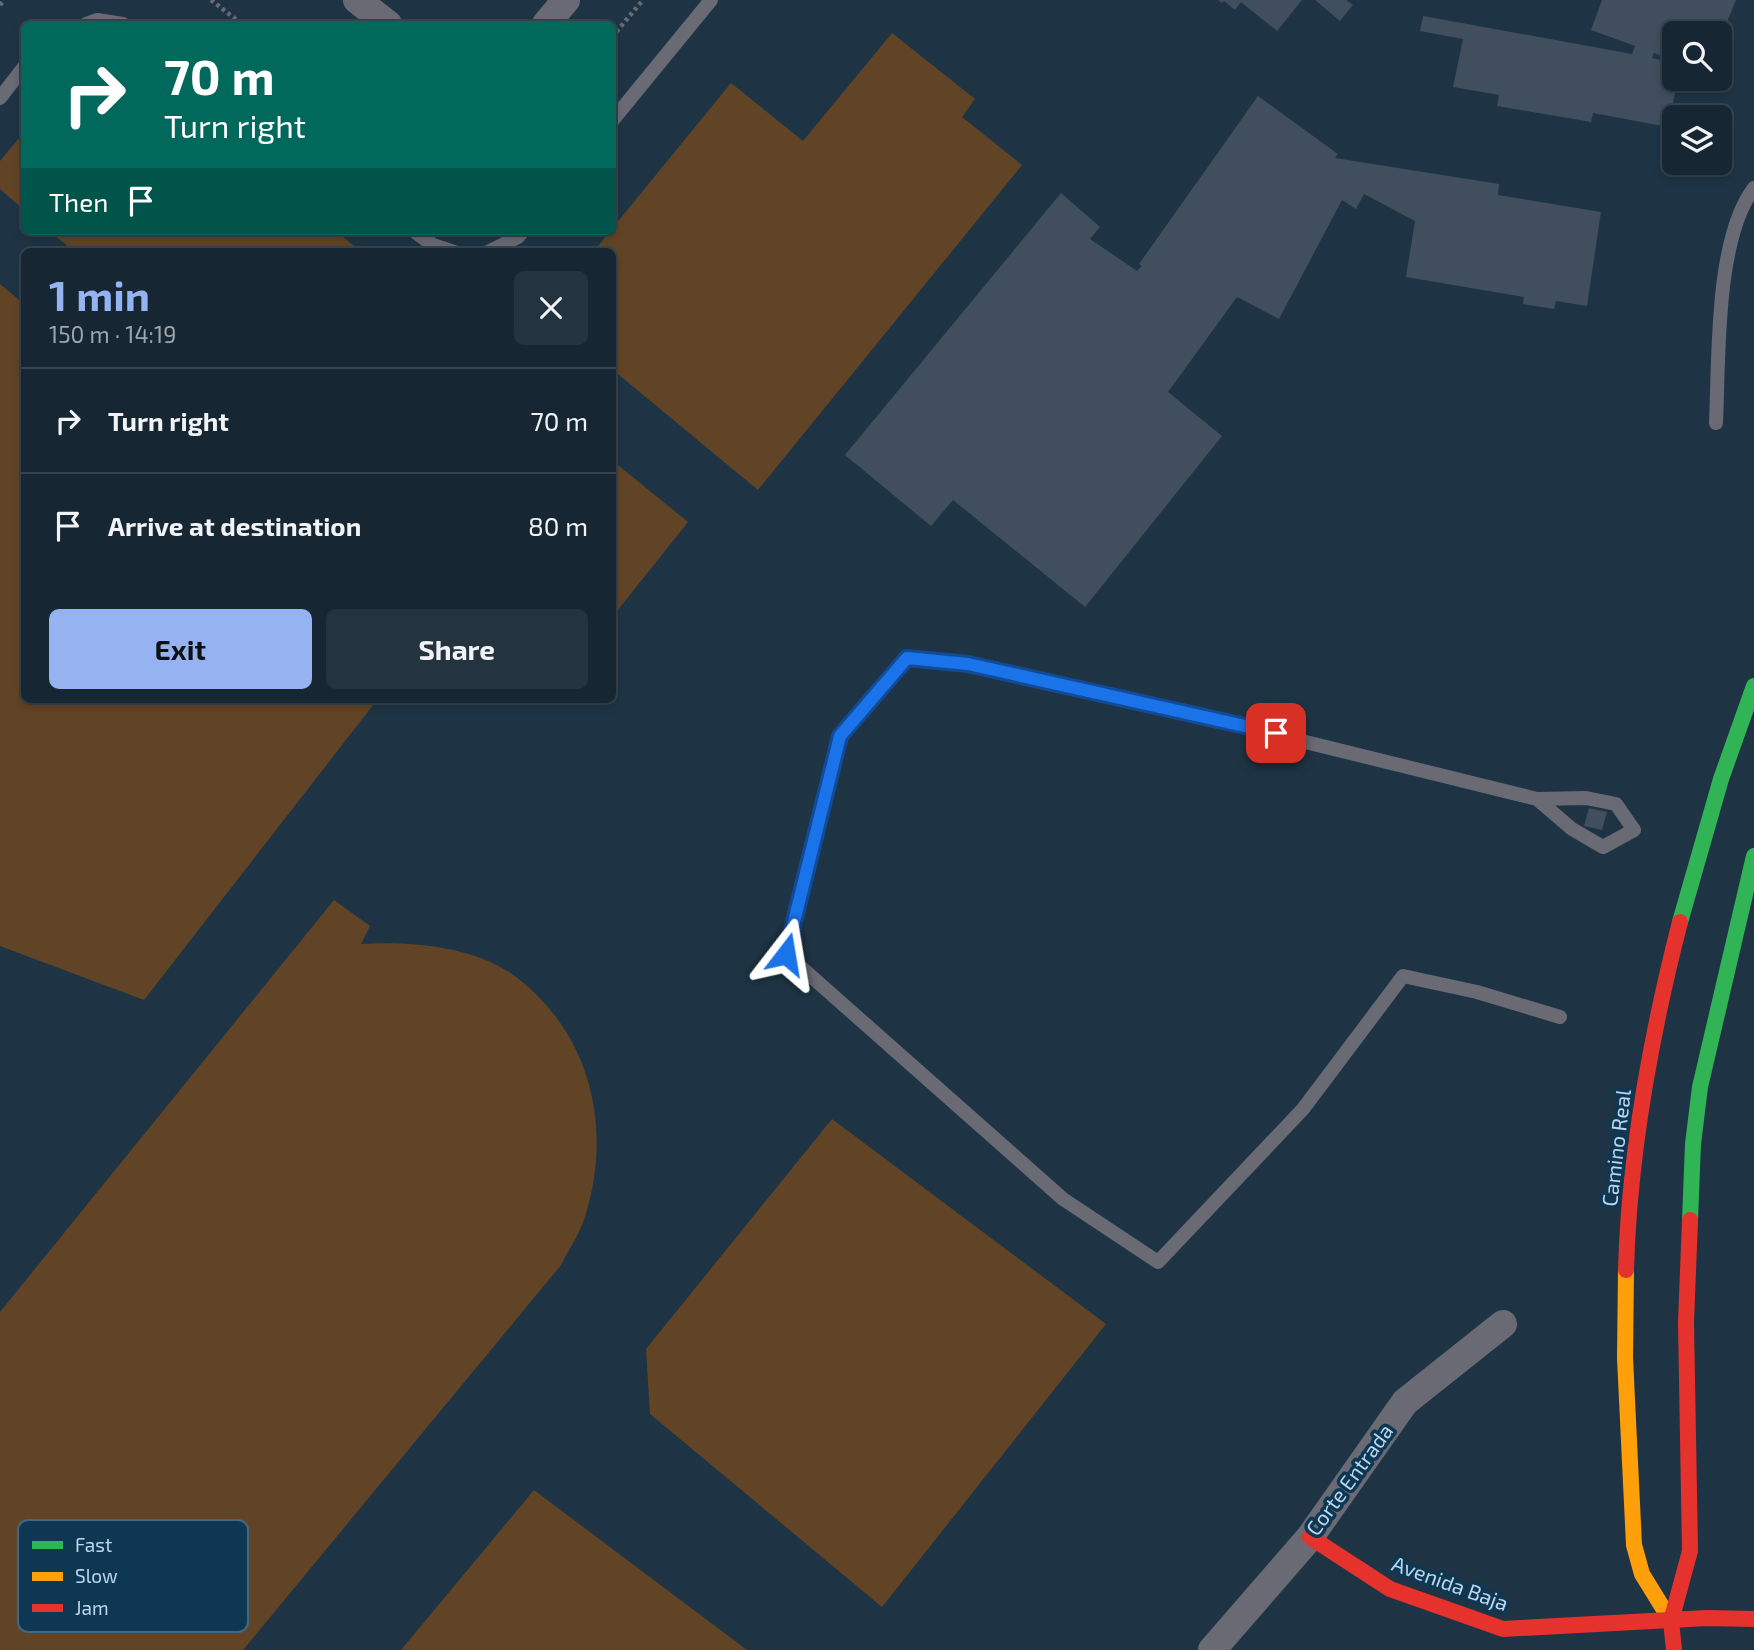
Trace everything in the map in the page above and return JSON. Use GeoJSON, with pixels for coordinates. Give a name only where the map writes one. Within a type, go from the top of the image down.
{"type":"FeatureCollection","features":[{"type":"Feature","properties":{"kind":"main road","name":"Camino Real"},"geometry":{"type":"LineString","coordinates":[[1671,1621],[1638,1565],[1624,1399],[1629,1228],[1636,1134],[1665,975],[1721,772],[1754,686]]}},
{"type":"Feature","properties":{"kind":"main road","name":"Camino Real"},"geometry":{"type":"LineString","coordinates":[[1674,1650],[1671,1621],[1690,1551],[1686,1322],[1693,1144],[1700,1087],[1754,856]]}},
{"type":"Feature","properties":{"kind":"main road","name":"Avenida Baja"},"geometry":{"type":"LineString","coordinates":[[1310,1536],[1390,1589],[1503,1629],[1598,1622],[1754,1619]]}},
{"type":"Feature","properties":{"kind":"street"},"geometry":{"type":"LineString","coordinates":[[357,0],[384,21]]}},
{"type":"Feature","properties":{"kind":"street"},"geometry":{"type":"LineString","coordinates":[[549,21],[566,0]]}},
{"type":"Feature","properties":{"kind":"street","name":"Corte Entrada"},"geometry":{"type":"LineString","coordinates":[[1212,1650],[1310,1536],[1405,1402],[1503,1324]]}},
{"type":"Feature","properties":{"kind":"lane"},"geometry":{"type":"LineString","coordinates":[[616,116],[711,0]]}},
{"type":"Feature","properties":{"kind":"lane"},"geometry":{"type":"LineString","coordinates":[[0,98],[21,71]]}},
{"type":"Feature","properties":{"kind":"lane"},"geometry":{"type":"LineString","coordinates":[[1716,423],[1717,358],[1727,265],[1737,220],[1754,188]]}},
{"type":"Feature","properties":{"kind":"lane"},"geometry":{"type":"LineString","coordinates":[[419,235],[442,248]]}},
{"type":"Feature","properties":{"kind":"lane"},"geometry":{"type":"LineString","coordinates":[[496,248],[520,235]]}},
{"type":"Feature","properties":{"kind":"lane"},"geometry":{"type":"LineString","coordinates":[[1537,799],[1572,829],[1603,847],[1634,830],[1616,804],[1586,798],[1537,799],[1184,712],[968,664],[907,658],[840,736],[786,954],[1063,1199],[1158,1262],[1303,1109],[1403,976],[1477,992],[1560,1017]]}},
{"type":"Feature","properties":{"kind":"path"},"geometry":{"type":"LineString","coordinates":[[0,5],[4,0]]}},
{"type":"Feature","properties":{"kind":"path"},"geometry":{"type":"LineString","coordinates":[[211,0],[238,21]]}},
{"type":"Feature","properties":{"kind":"path"},"geometry":{"type":"LineString","coordinates":[[616,32],[643,0]]}},
{"type":"Feature","properties":{"kind":"shaded area"},"geometry":{"type":"Polygon","coordinates":[[[892,33],[975,99],[962,117],[1022,165],[758,490],[616,372],[616,248],[596,248],[607,235],[616,235],[616,224],[731,83],[803,141],[892,33]]]}},
{"type":"Feature","properties":{"kind":"shaded area"},"geometry":{"type":"Polygon","coordinates":[[[21,136],[21,207],[0,189],[0,161],[21,136]]]}},
{"type":"Feature","properties":{"kind":"shaded area"},"geometry":{"type":"Polygon","coordinates":[[[54,235],[341,235],[356,248],[70,248],[54,235]]]}},
{"type":"Feature","properties":{"kind":"shaded area"},"geometry":{"type":"Polygon","coordinates":[[[0,284],[21,302],[21,703],[375,703],[144,1000],[0,946],[0,284]]]}},
{"type":"Feature","properties":{"kind":"shaded area"},"geometry":{"type":"Polygon","coordinates":[[[616,463],[688,522],[616,612],[616,463]]]}},
{"type":"Feature","properties":{"kind":"shaded area"},"geometry":{"type":"Polygon","coordinates":[[[334,900],[370,926],[361,944],[421,945],[462,952],[481,958],[516,977],[542,1000],[562,1026],[578,1055],[589,1085],[597,1150],[585,1217],[561,1265],[243,1650],[0,1650],[0,1312],[334,900]]]}},
{"type":"Feature","properties":{"kind":"shaded area"},"geometry":{"type":"Polygon","coordinates":[[[832,1119],[1106,1324],[882,1607],[650,1414],[646,1349],[832,1119]]]}},
{"type":"Feature","properties":{"kind":"shaded area"},"geometry":{"type":"Polygon","coordinates":[[[534,1490],[747,1650],[401,1650],[534,1490]]]}},
{"type":"Feature","properties":{"kind":"building"},"geometry":{"type":"Polygon","coordinates":[[[1218,0],[1302,0],[1277,31],[1241,2],[1235,10],[1224,1],[1222,3],[1218,0]]]}},
{"type":"Feature","properties":{"kind":"building"},"geometry":{"type":"Polygon","coordinates":[[[1315,0],[1346,0],[1353,5],[1340,21],[1315,0]]]}},
{"type":"Feature","properties":{"kind":"building"},"geometry":{"type":"Polygon","coordinates":[[[1602,0],[1736,0],[1727,21],[1662,21],[1662,56],[1654,53],[1652,58],[1662,60],[1662,91],[1676,91],[1673,105],[1662,105],[1662,126],[1593,113],[1591,122],[1497,106],[1499,95],[1453,87],[1463,39],[1420,31],[1423,16],[1632,54],[1635,46],[1591,30],[1602,0]]]}},
{"type":"Feature","properties":{"kind":"building"},"geometry":{"type":"Polygon","coordinates":[[[1258,96],[1338,154],[1335,158],[1499,184],[1498,195],[1601,212],[1587,306],[1556,301],[1554,309],[1523,304],[1524,297],[1406,277],[1415,221],[1364,194],[1356,209],[1342,200],[1279,319],[1237,297],[1168,392],[1222,436],[1085,607],[953,500],[931,526],[845,455],[1061,193],[1100,227],[1090,239],[1137,271],[1142,266],[1139,264],[1258,96]]]}},
{"type":"Feature","properties":{"kind":"building"},"geometry":{"type":"Polygon","coordinates":[[[1589,808],[1607,812],[1602,830],[1584,826],[1589,808]]]}},
{"type":"Feature","properties":{"kind":"traffic: fast"},"geometry":{"type":"LineString","coordinates":[[1680,922],[1721,779],[1754,686]]}},
{"type":"Feature","properties":{"kind":"traffic: fast"},"geometry":{"type":"LineString","coordinates":[[1690,1220],[1693,1144],[1700,1087],[1754,856]]}},
{"type":"Feature","properties":{"kind":"traffic: slow"},"geometry":{"type":"LineString","coordinates":[[1626,1270],[1625,1358],[1634,1545],[1642,1574],[1671,1621]]}},
{"type":"Feature","properties":{"kind":"traffic: jam"},"geometry":{"type":"LineString","coordinates":[[1626,1270],[1632,1182],[1643,1094],[1680,922]]}},
{"type":"Feature","properties":{"kind":"traffic: jam"},"geometry":{"type":"LineString","coordinates":[[1674,1650],[1671,1621],[1690,1551],[1686,1322],[1690,1220]]}},
{"type":"Feature","properties":{"kind":"traffic: jam"},"geometry":{"type":"LineString","coordinates":[[1310,1537],[1390,1589],[1503,1629],[1707,1618],[1754,1619]]}},
{"type":"Feature","properties":{"kind":"route"},"geometry":{"type":"LineString","coordinates":[[786,954],[840,736],[907,658],[968,664],[1276,733]]}}]}
